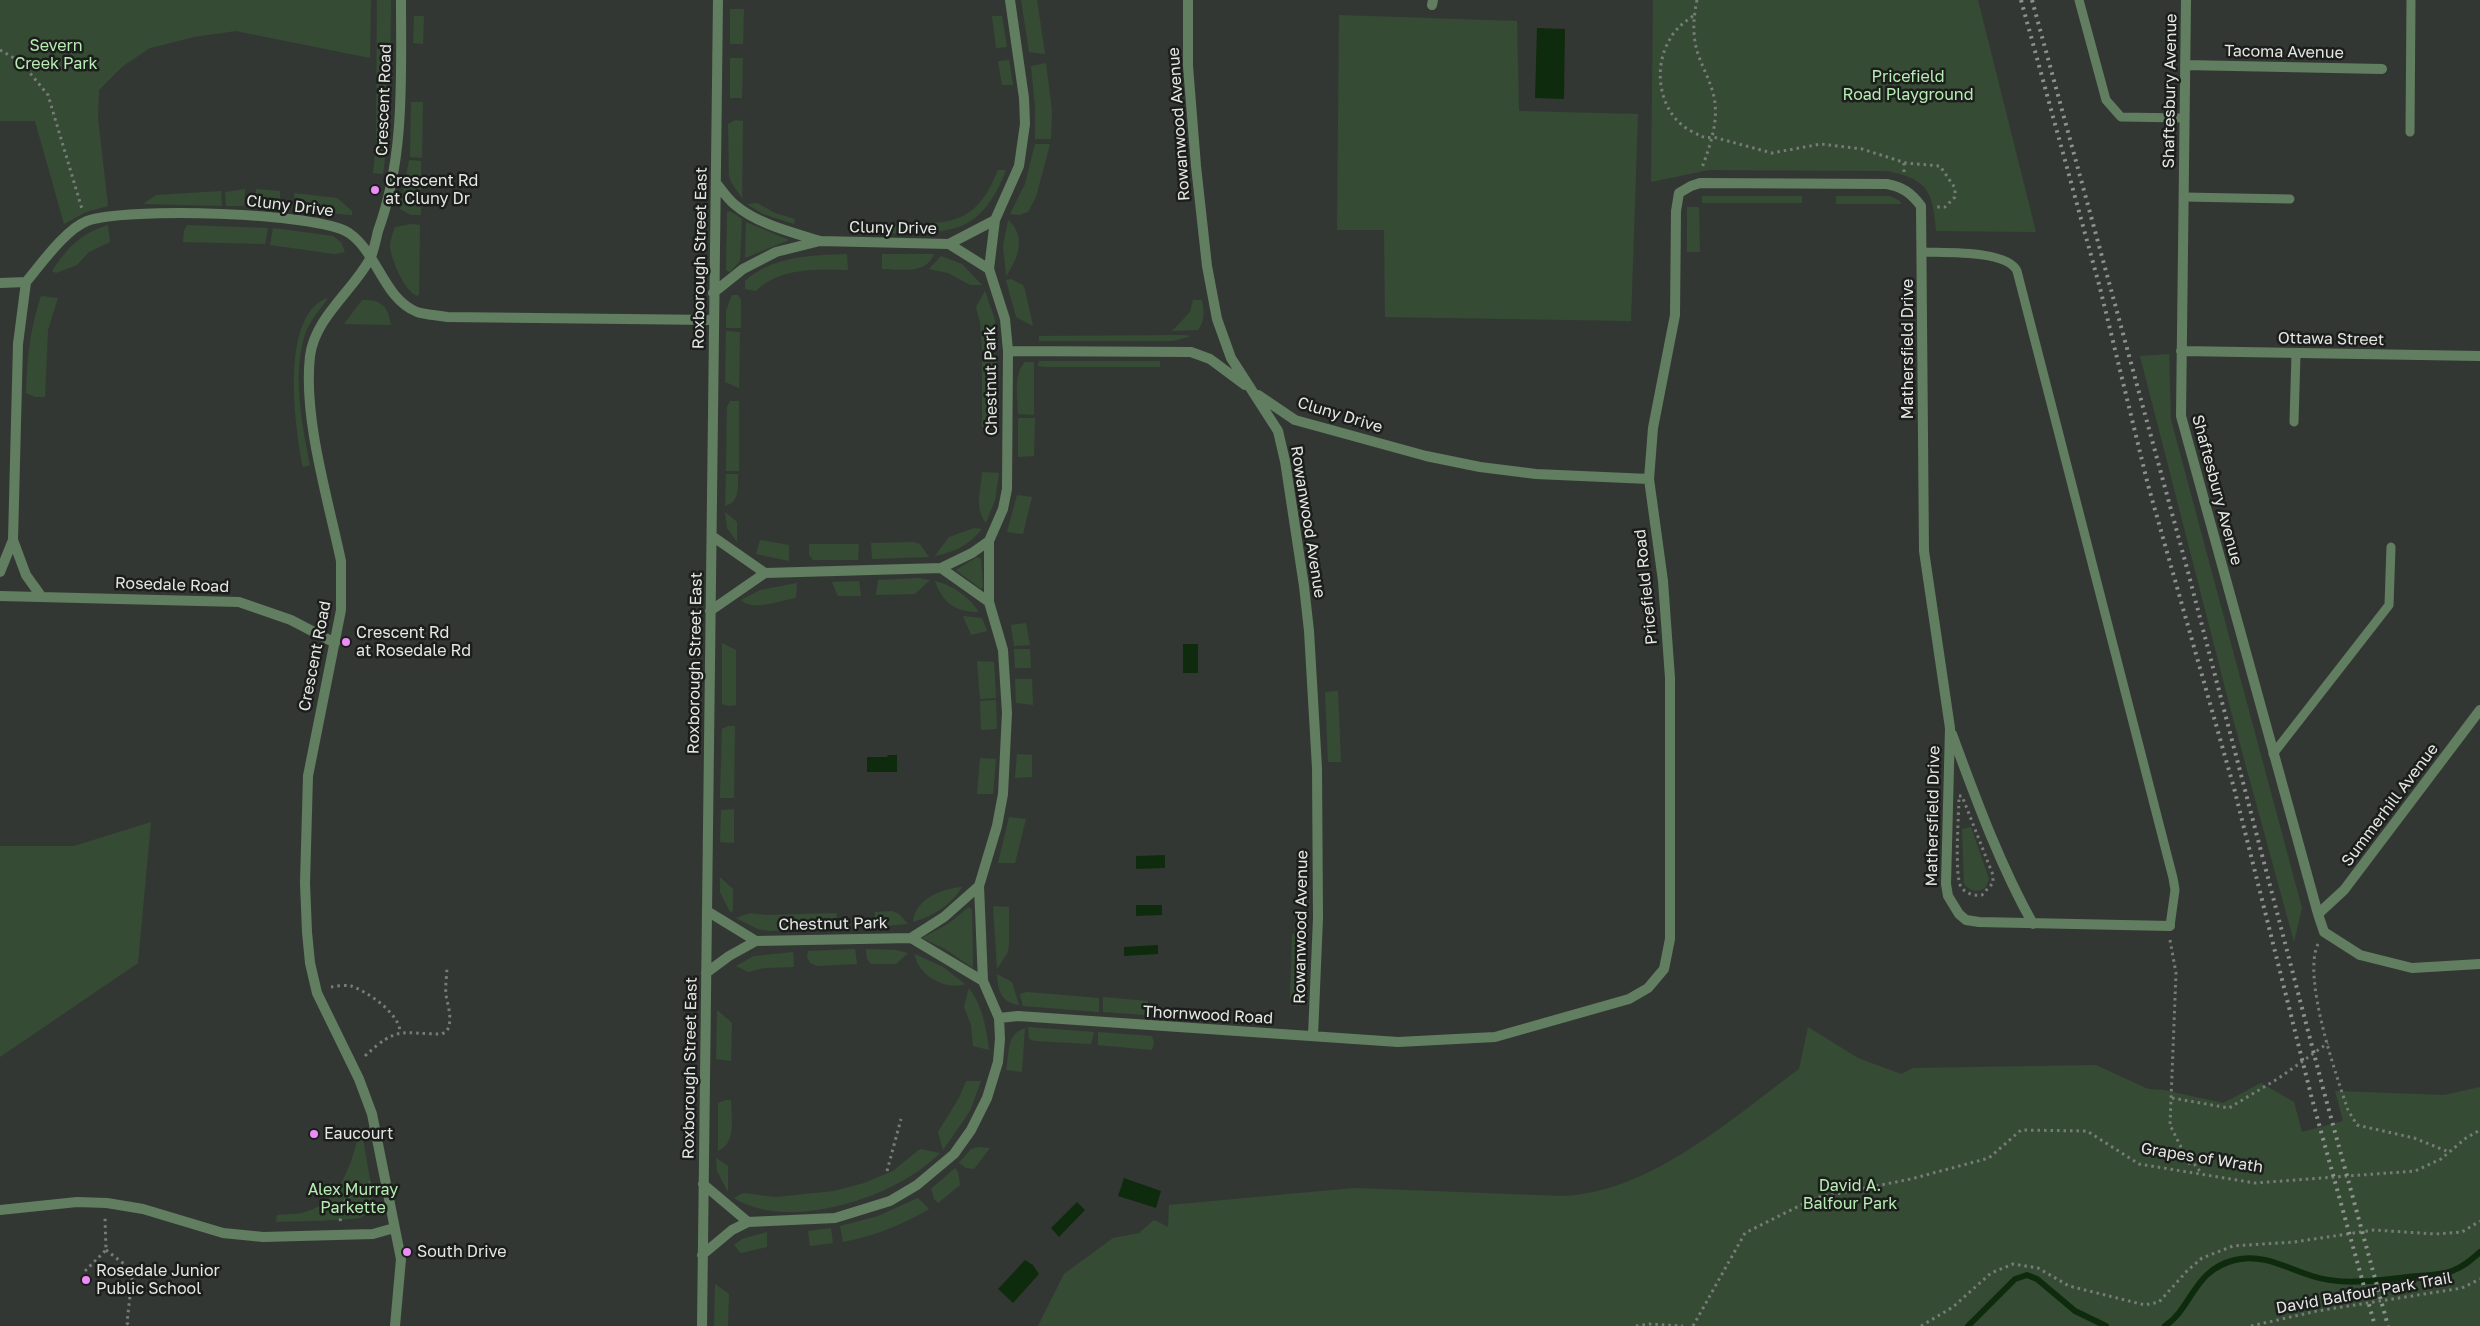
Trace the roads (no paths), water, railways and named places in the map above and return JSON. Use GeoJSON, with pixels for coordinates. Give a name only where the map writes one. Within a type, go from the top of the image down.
{"type":"FeatureCollection","features":[{"type":"Feature","properties":{"kind":"street","name":"Crescent Road"},"geometry":{"type":"LineString","coordinates":[[395,1326],[401,1259],[372,1114],[359,1079],[318,992],[310,964],[305,883],[308,776],[335,643],[342,594],[342,570],[313,425],[310,356],[317,333],[371,256],[390,197],[398,150],[401,0]]}},
{"type":"Feature","properties":{"kind":"street","name":"Roxborough Street East"},"geometry":{"type":"LineString","coordinates":[[702,1326],[718,0]]}},
{"type":"Feature","properties":{"kind":"street","name":"Chestnut Park"},"geometry":{"type":"LineString","coordinates":[[702,1255],[734,1228],[748,1222],[835,1218],[890,1201],[936,1171],[954,1154],[971,1130],[982,1109],[998,1062],[999,1018],[983,981],[979,886],[997,826],[1003,794],[1006,760],[1007,713],[1003,650],[989,602],[989,540],[1003,508],[1007,489],[1008,351],[1006,319],[988,269],[995,220],[1019,166],[1025,124],[1024,98],[1010,0]]}},
{"type":"Feature","properties":{"kind":"street","name":"Rowanwood Avenue"},"geometry":{"type":"LineString","coordinates":[[1188,0],[1188,66],[1207,266],[1223,339],[1232,358],[1278,431],[1285,461],[1309,631],[1317,768],[1318,899],[1313,1036]]}},
{"type":"Feature","properties":{"kind":"street","name":"Shaftesbury Avenue"},"geometry":{"type":"LineString","coordinates":[[2186,0],[2180,351],[2181,416],[2318,914],[2324,932],[2360,955],[2412,968],[2480,964]]}},
{"type":"Feature","properties":{"kind":"street","name":"Tacoma Avenue"},"geometry":{"type":"LineString","coordinates":[[2186,65],[2382,69]]}},
{"type":"Feature","properties":{"kind":"street","name":"Cluny Drive"},"geometry":{"type":"LineString","coordinates":[[716,183],[733,204],[749,215],[774,226],[820,241]]}},
{"type":"Feature","properties":{"kind":"street","name":"Mathersfield Drive"},"geometry":{"type":"LineString","coordinates":[[1691,186],[1700,183],[1877,184],[1897,186],[1913,195],[1921,206],[1923,252],[1924,551],[1950,728],[1946,870],[1948,896],[1953,907],[1966,920],[2033,924],[2170,926]]}},
{"type":"Feature","properties":{"kind":"street","name":"Pricefield Road"},"geometry":{"type":"LineString","coordinates":[[1648,988],[1664,969],[1670,939],[1670,678],[1662,581],[1649,479],[1653,428],[1676,315],[1676,211],[1679,194],[1691,186]]}},
{"type":"Feature","properties":{"kind":"street","name":"Cluny Drive"},"geometry":{"type":"LineString","coordinates":[[26,282],[68,235],[86,221],[118,214],[245,215],[293,219],[337,226],[351,234],[371,256],[391,291],[402,302],[418,312],[447,316],[713,320]]}},
{"type":"Feature","properties":{"kind":"street"},"geometry":{"type":"LineString","coordinates":[[949,244],[995,220]]}},
{"type":"Feature","properties":{"kind":"street","name":"Cluny Drive"},"geometry":{"type":"LineString","coordinates":[[713,294],[743,269],[776,252],[820,241],[949,244],[988,269]]}},
{"type":"Feature","properties":{"kind":"street"},"geometry":{"type":"LineString","coordinates":[[0,283],[26,282],[18,344],[13,540],[0,572]]}},
{"type":"Feature","properties":{"kind":"street","name":"Cluny Drive"},"geometry":{"type":"LineString","coordinates":[[1008,351],[1192,352],[1210,359],[1253,392],[1295,420],[1426,456],[1480,467],[1536,474],[1649,479]]}},
{"type":"Feature","properties":{"kind":"street","name":"Ottawa Street"},"geometry":{"type":"LineString","coordinates":[[2180,351],[2480,356]]}},
{"type":"Feature","properties":{"kind":"street"},"geometry":{"type":"LineString","coordinates":[[710,611],[766,573],[712,536]]}},
{"type":"Feature","properties":{"kind":"street"},"geometry":{"type":"LineString","coordinates":[[13,540],[26,575],[41,596]]}},
{"type":"Feature","properties":{"kind":"street","name":"Chestnut Park"},"geometry":{"type":"LineString","coordinates":[[766,573],[941,568],[972,554],[989,540]]}},
{"type":"Feature","properties":{"kind":"street"},"geometry":{"type":"LineString","coordinates":[[941,568],[989,602]]}},
{"type":"Feature","properties":{"kind":"street","name":"Rosedale Road"},"geometry":{"type":"LineString","coordinates":[[0,596],[239,602],[291,620],[335,643]]}},
{"type":"Feature","properties":{"kind":"street","name":"Summerhill Avenue"},"geometry":{"type":"LineString","coordinates":[[2318,914],[2344,890],[2480,710]]}},
{"type":"Feature","properties":{"kind":"street","name":"Mathersfield Drive"},"geometry":{"type":"LineString","coordinates":[[1950,728],[1991,839],[2012,887],[2033,924]]}},
{"type":"Feature","properties":{"kind":"street","name":"Chestnut Park"},"geometry":{"type":"LineString","coordinates":[[706,973],[729,956],[756,941],[911,938],[944,917],[979,886]]}},
{"type":"Feature","properties":{"kind":"street","name":"Chestnut Park"},"geometry":{"type":"LineString","coordinates":[[707,911],[756,941]]}},
{"type":"Feature","properties":{"kind":"street","name":"Chestnut Park"},"geometry":{"type":"LineString","coordinates":[[911,938],[983,981]]}},
{"type":"Feature","properties":{"kind":"street","name":"Thornwood Road"},"geometry":{"type":"LineString","coordinates":[[999,1018],[1018,1016],[1398,1042],[1495,1037],[1602,1008],[1630,999],[1648,988]]}},
{"type":"Feature","properties":{"kind":"street"},"geometry":{"type":"LineString","coordinates":[[704,1184],[748,1222]]}},
{"type":"Feature","properties":{"kind":"street"},"geometry":{"type":"LineString","coordinates":[[0,1210],[78,1202],[107,1203],[143,1209],[223,1233],[262,1237],[373,1234],[394,1228]]}},
{"type":"Feature","properties":{"kind":"lane"},"geometry":{"type":"LineString","coordinates":[[2079,0],[2106,100],[2122,117],[2184,118]]}},
{"type":"Feature","properties":{"kind":"lane"},"geometry":{"type":"LineString","coordinates":[[2410,132],[2411,0]]}},
{"type":"Feature","properties":{"kind":"lane"},"geometry":{"type":"LineString","coordinates":[[2184,197],[2290,199]]}},
{"type":"Feature","properties":{"kind":"lane"},"geometry":{"type":"LineString","coordinates":[[1923,252],[1989,256],[2012,264],[2017,271],[2173,878],[2175,890],[2170,926]]}},
{"type":"Feature","properties":{"kind":"lane"},"geometry":{"type":"LineString","coordinates":[[2294,422],[2296,354]]}},
{"type":"Feature","properties":{"kind":"lane"},"geometry":{"type":"LineString","coordinates":[[2273,754],[2389,605],[2391,547]]}},
{"type":"Feature","properties":{"kind":"waterway"},"geometry":{"type":"LineString","coordinates":[[2165,1326],[2182,1309],[2202,1280],[2210,1272],[2221,1265],[2235,1260],[2255,1258],[2274,1262],[2312,1276],[2351,1282],[2435,1275],[2448,1272],[2463,1265],[2480,1252]]}},
{"type":"Feature","properties":{"kind":"waterway"},"geometry":{"type":"LineString","coordinates":[[1968,1326],[2015,1279],[2027,1275],[2037,1279],[2075,1311],[2106,1326]]}},
{"type":"Feature","properties":{"kind":"railway"},"geometry":{"type":"LineString","coordinates":[[2021,0],[2100,288],[2148,485],[2234,788],[2312,1099],[2375,1326]]}},
{"type":"Feature","properties":{"kind":"railway"},"geometry":{"type":"LineString","coordinates":[[2032,0],[2188,572],[2324,1092],[2388,1326]]}},
{"type":"Feature","properties":{"kind":"place","name":"Crescent Rd at Cluny Dr"},"geometry":{"type":"Point","coordinates":[375,190]}},
{"type":"Feature","properties":{"kind":"place","name":"Crescent Rd at Rosedale Rd"},"geometry":{"type":"Point","coordinates":[346,642]}},
{"type":"Feature","properties":{"kind":"place","name":"Eaucourt"},"geometry":{"type":"Point","coordinates":[314,1134]}},
{"type":"Feature","properties":{"kind":"place","name":"South Drive"},"geometry":{"type":"Point","coordinates":[407,1252]}},
{"type":"Feature","properties":{"kind":"place","name":"Rosedale Junior Public School"},"geometry":{"type":"Point","coordinates":[86,1280]}},
{"type":"Feature","properties":{"kind":"park label","name":"Severn Creek Park"},"geometry":{"type":"Point","coordinates":[56,55]}},
{"type":"Feature","properties":{"kind":"park label","name":"Pricefield Road Playground"},"geometry":{"type":"Point","coordinates":[1908,86]}},
{"type":"Feature","properties":{"kind":"park label","name":"David A. Balfour Park"},"geometry":{"type":"Point","coordinates":[1850,1195]}},
{"type":"Feature","properties":{"kind":"park label","name":"Alex Murray Parkette"},"geometry":{"type":"Point","coordinates":[353,1199]}}]}
